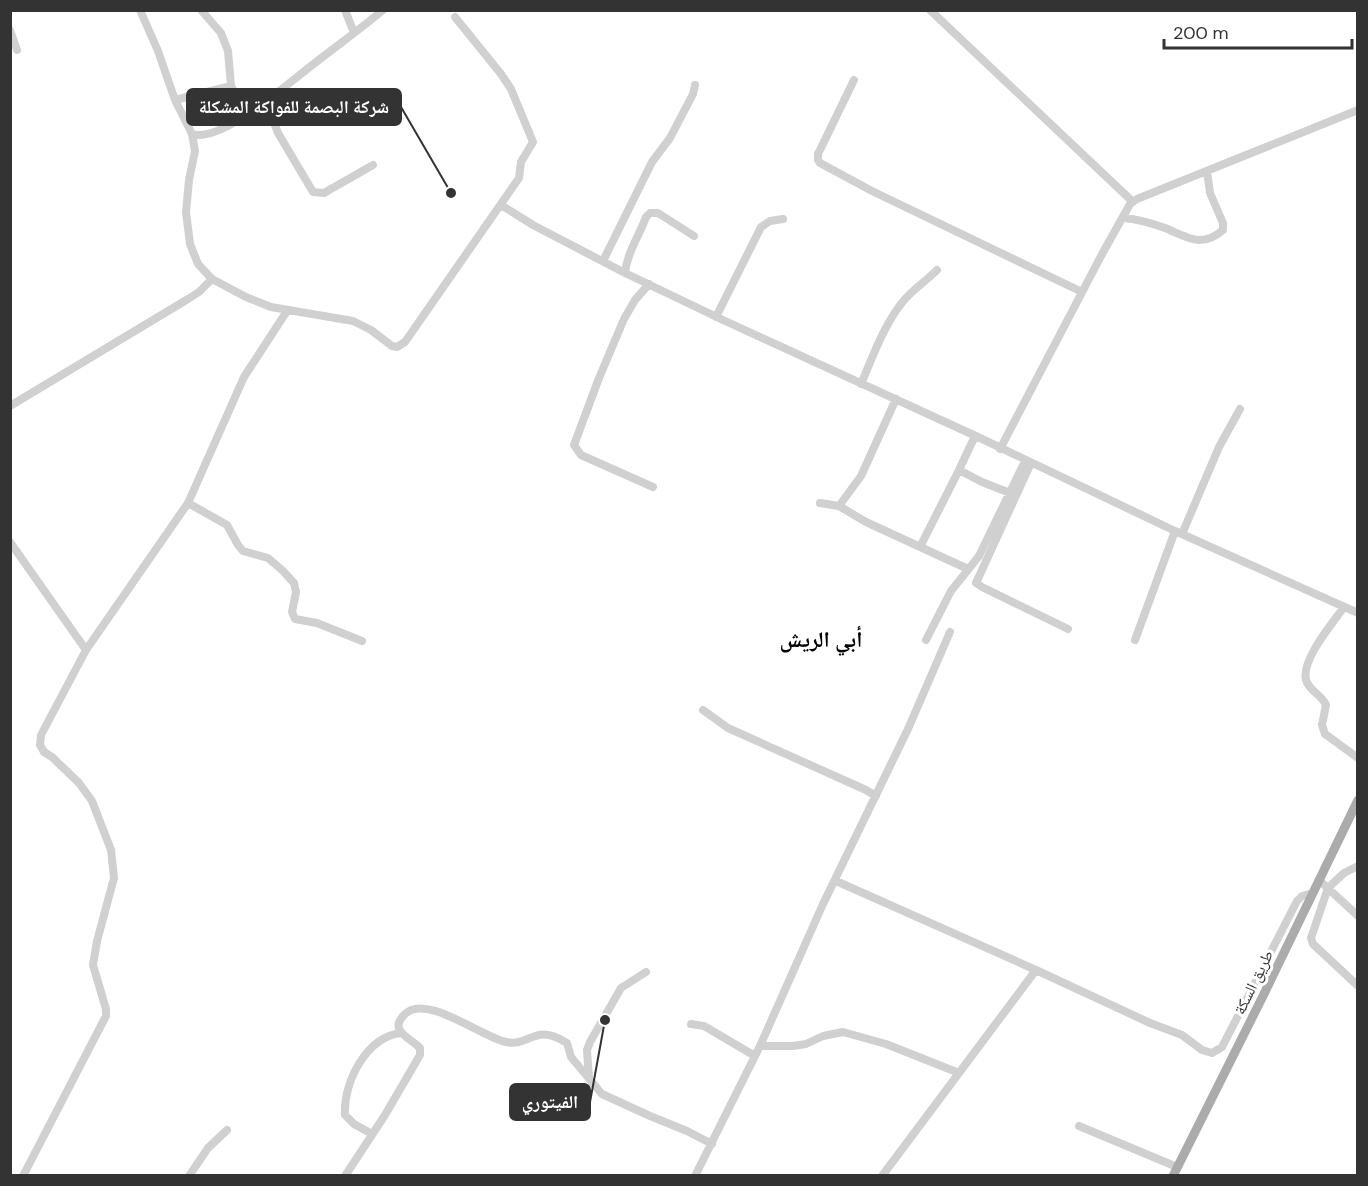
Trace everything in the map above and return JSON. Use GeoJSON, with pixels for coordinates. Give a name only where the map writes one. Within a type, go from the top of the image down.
{"type":"FeatureCollection","features":[{"type":"Feature","properties":{"kind":"main road","name":"طريق السكة"},"geometry":{"type":"LineString","coordinates":[[1175,1171],[1358,800]]}},
{"type":"Feature","properties":{"kind":"street"},"geometry":{"type":"LineString","coordinates":[[201,10],[221,33],[228,51],[231,86],[248,114]]}},
{"type":"Feature","properties":{"kind":"street"},"geometry":{"type":"LineString","coordinates":[[345,10],[354,33]]}},
{"type":"Feature","properties":{"kind":"street"},"geometry":{"type":"LineString","coordinates":[[192,134],[206,135],[248,114],[383,10]]}},
{"type":"Feature","properties":{"kind":"street"},"geometry":{"type":"LineString","coordinates":[[930,10],[1133,202]]}},
{"type":"Feature","properties":{"kind":"street"},"geometry":{"type":"LineString","coordinates":[[144,12],[175,100],[192,134],[195,151],[186,212],[198,264],[212,279],[246,297],[287,311],[353,321],[371,330],[392,346],[401,346],[405,342],[501,205],[519,178],[521,162],[533,139],[511,89],[455,17]]}},
{"type":"Feature","properties":{"kind":"street"},"geometry":{"type":"LineString","coordinates":[[10,30],[17,50]]}},
{"type":"Feature","properties":{"kind":"street"},"geometry":{"type":"LineString","coordinates":[[854,80],[818,154],[820,163],[1082,292]]}},
{"type":"Feature","properties":{"kind":"street"},"geometry":{"type":"LineString","coordinates":[[603,261],[652,162],[670,138],[695,85]]}},
{"type":"Feature","properties":{"kind":"street"},"geometry":{"type":"LineString","coordinates":[[175,100],[231,86]]}},
{"type":"Feature","properties":{"kind":"street"},"geometry":{"type":"LineString","coordinates":[[266,102],[278,133],[313,192],[324,194],[373,165]]}},
{"type":"Feature","properties":{"kind":"street"},"geometry":{"type":"LineString","coordinates":[[1000,449],[1082,292],[1133,202],[1358,110]]}},
{"type":"Feature","properties":{"kind":"street"},"geometry":{"type":"LineString","coordinates":[[1122,218],[1144,221],[1197,241],[1220,233],[1223,230],[1223,223],[1210,194],[1207,171]]}},
{"type":"Feature","properties":{"kind":"street"},"geometry":{"type":"LineString","coordinates":[[501,205],[533,225],[625,273],[1178,532],[1358,613]]}},
{"type":"Feature","properties":{"kind":"street"},"geometry":{"type":"LineString","coordinates":[[625,273],[630,252],[650,213],[658,213],[694,236]]}},
{"type":"Feature","properties":{"kind":"street"},"geometry":{"type":"LineString","coordinates":[[716,316],[760,227],[770,221],[783,219]]}},
{"type":"Feature","properties":{"kind":"street"},"geometry":{"type":"LineString","coordinates":[[861,384],[883,335],[905,298],[937,270]]}},
{"type":"Feature","properties":{"kind":"street"},"geometry":{"type":"LineString","coordinates":[[10,406],[188,299],[212,279]]}},
{"type":"Feature","properties":{"kind":"street"},"geometry":{"type":"LineString","coordinates":[[649,284],[635,300],[624,319],[598,378],[574,445],[581,455],[653,487]]}},
{"type":"Feature","properties":{"kind":"street"},"geometry":{"type":"LineString","coordinates":[[23,1176],[106,1013],[93,965],[114,878],[111,850],[96,810],[86,791],[44,752],[40,745],[44,727],[86,650],[188,503],[244,377],[287,311]]}},
{"type":"Feature","properties":{"kind":"street"},"geometry":{"type":"LineString","coordinates":[[839,506],[861,476],[896,399]]}},
{"type":"Feature","properties":{"kind":"street"},"geometry":{"type":"LineString","coordinates":[[1135,640],[1178,532],[1240,409]]}},
{"type":"Feature","properties":{"kind":"street"},"geometry":{"type":"LineString","coordinates":[[920,547],[975,435]]}},
{"type":"Feature","properties":{"kind":"street"},"geometry":{"type":"LineString","coordinates":[[926,640],[951,591],[983,549],[1028,462]]}},
{"type":"Feature","properties":{"kind":"street"},"geometry":{"type":"LineString","coordinates":[[1028,462],[976,583],[1068,629]]}},
{"type":"Feature","properties":{"kind":"street"},"geometry":{"type":"LineString","coordinates":[[959,470],[1010,493]]}},
{"type":"Feature","properties":{"kind":"street"},"geometry":{"type":"LineString","coordinates":[[188,503],[227,525],[243,551],[268,558],[294,583],[296,591],[292,612],[295,619],[317,623],[362,641]]}},
{"type":"Feature","properties":{"kind":"street"},"geometry":{"type":"LineString","coordinates":[[820,503],[839,506],[866,522],[968,569]]}},
{"type":"Feature","properties":{"kind":"street"},"geometry":{"type":"LineString","coordinates":[[10,542],[86,650]]}},
{"type":"Feature","properties":{"kind":"street"},"geometry":{"type":"LineString","coordinates":[[1344,607],[1312,651],[1306,669],[1306,679],[1309,687],[1326,705],[1322,725],[1325,734],[1358,758]]}},
{"type":"Feature","properties":{"kind":"street"},"geometry":{"type":"LineString","coordinates":[[695,1176],[756,1056],[823,904],[876,796],[950,632]]}},
{"type":"Feature","properties":{"kind":"street"},"geometry":{"type":"LineString","coordinates":[[703,710],[728,728],[876,796]]}},
{"type":"Feature","properties":{"kind":"street"},"geometry":{"type":"LineString","coordinates":[[1358,866],[1344,873],[1328,888],[1311,938],[1314,944],[1358,986]]}},
{"type":"Feature","properties":{"kind":"street"},"geometry":{"type":"LineString","coordinates":[[1318,880],[1358,916]]}},
{"type":"Feature","properties":{"kind":"street"},"geometry":{"type":"LineString","coordinates":[[836,881],[1150,1023],[1182,1035],[1202,1050],[1212,1053],[1222,1047],[1297,901],[1302,896],[1313,893]]}},
{"type":"Feature","properties":{"kind":"street"},"geometry":{"type":"LineString","coordinates":[[882,1176],[1036,970]]}},
{"type":"Feature","properties":{"kind":"street"},"geometry":{"type":"LineString","coordinates":[[589,1080],[587,1050],[590,1042],[621,988],[646,972]]}},
{"type":"Feature","properties":{"kind":"street"},"geometry":{"type":"LineString","coordinates":[[400,1033],[403,1015],[417,1007],[442,1013],[510,1042],[544,1033],[552,1034],[567,1043],[571,1057],[597,1089],[613,1100],[712,1144]]}},
{"type":"Feature","properties":{"kind":"street"},"geometry":{"type":"LineString","coordinates":[[691,1024],[704,1026],[756,1056]]}},
{"type":"Feature","properties":{"kind":"street"},"geometry":{"type":"LineString","coordinates":[[760,1047],[806,1044],[823,1036],[843,1032],[886,1044],[959,1073]]}},
{"type":"Feature","properties":{"kind":"street"},"geometry":{"type":"LineString","coordinates":[[345,1176],[372,1134],[420,1055],[420,1048],[400,1033],[386,1036],[371,1047],[350,1084],[344,1109],[345,1115],[354,1124],[372,1134]]}},
{"type":"Feature","properties":{"kind":"street"},"geometry":{"type":"LineString","coordinates":[[1079,1126],[1175,1171]]}},
{"type":"Feature","properties":{"kind":"street"},"geometry":{"type":"LineString","coordinates":[[189,1176],[208,1148],[227,1130]]}},
{"type":"Feature","properties":{"kind":"place","name":"شركة البصمة للفواكة المشكلة"},"geometry":{"type":"Point","coordinates":[451,193]}},
{"type":"Feature","properties":{"kind":"place","name":"الفيتوري"},"geometry":{"type":"Point","coordinates":[605,1020]}},
{"type":"Feature","properties":{"kind":"district","name":"أبي الريش"},"geometry":{"type":"Point","coordinates":[821,639]}}]}
